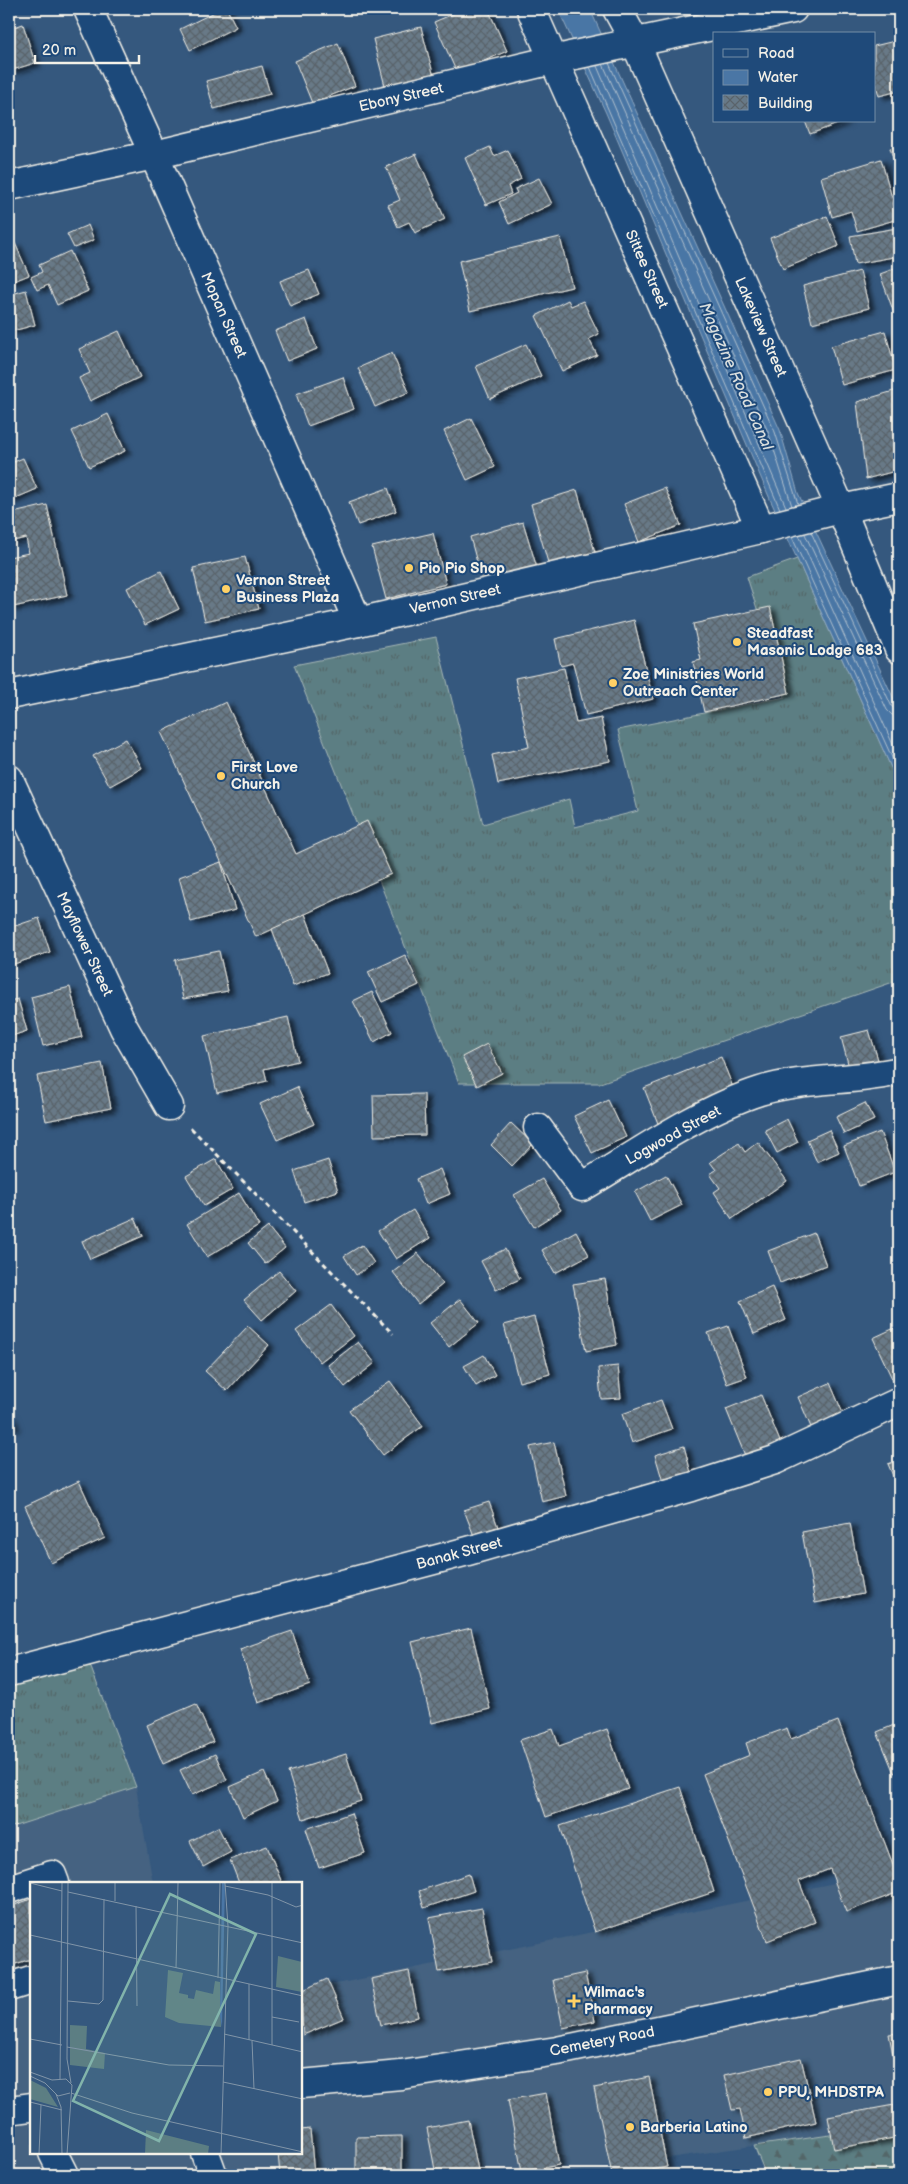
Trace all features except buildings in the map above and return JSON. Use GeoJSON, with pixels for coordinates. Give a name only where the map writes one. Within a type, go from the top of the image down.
{"type":"FeatureCollection","features":[{"type":"Feature","properties":{"kind":"street","name":"Mopan Street"},"geometry":{"type":"LineString","coordinates":[[88,9],[358,622]]}},
{"type":"Feature","properties":{"kind":"street","name":"Sittee Street"},"geometry":{"type":"LineString","coordinates":[[531,9],[562,58],[768,527]]}},
{"type":"Feature","properties":{"kind":"street","name":"Lakeview Street"},"geometry":{"type":"LineString","coordinates":[[617,9],[626,44],[828,512],[899,649]]}},
{"type":"Feature","properties":{"kind":"street","name":"Ebony Street"},"geometry":{"type":"LineString","coordinates":[[9,186],[154,156],[562,58],[793,9]]}},
{"type":"Feature","properties":{"kind":"street","name":"Vernon Street"},"geometry":{"type":"LineString","coordinates":[[9,695],[358,622],[899,497]]}},
{"type":"Feature","properties":{"kind":"street","name":"Mayflower Street"},"geometry":{"type":"LineString","coordinates":[[9,779],[124,1028],[169,1106]]}},
{"type":"Feature","properties":{"kind":"street","name":"Logwood Street"},"geometry":{"type":"LineString","coordinates":[[538,1128],[582,1187],[709,1112],[760,1091],[797,1083],[874,1077],[899,1071]]}},
{"type":"Feature","properties":{"kind":"street","name":"Banak Street"},"geometry":{"type":"LineString","coordinates":[[9,1672],[468,1551],[691,1487],[775,1460],[899,1402]]}},
{"type":"Feature","properties":{"kind":"street"},"geometry":{"type":"LineString","coordinates":[[30,1882],[52,1875],[55,1882]]}},
{"type":"Feature","properties":{"kind":"street"},"geometry":{"type":"LineString","coordinates":[[9,1889],[30,1882]]}},
{"type":"Feature","properties":{"kind":"street"},"geometry":{"type":"LineString","coordinates":[[9,1986],[30,1980]]}},
{"type":"Feature","properties":{"kind":"street","name":"Cemetery Road"},"geometry":{"type":"LineString","coordinates":[[302,2084],[401,2075],[557,2050],[899,1980]]}},
{"type":"Feature","properties":{"kind":"street"},"geometry":{"type":"LineString","coordinates":[[9,2110],[30,2107]]}},
{"type":"Feature","properties":{"kind":"street"},"geometry":{"type":"LineString","coordinates":[[205,2154],[214,2175]]}},
{"type":"Feature","properties":{"kind":"path"},"geometry":{"type":"LineString","coordinates":[[169,1106],[394,1334]]}},
{"type":"Feature","properties":{"kind":"shaded area"},"geometry":{"type":"Polygon","coordinates":[[[136,1787],[153,1882],[30,1882],[30,2154],[302,2154],[302,1988],[341,1983],[899,1870],[899,2125],[550,2175],[9,2175],[9,2143],[16,2138],[9,2101],[9,1828],[136,1787]]]}},
{"type":"Feature","properties":{"kind":"green space"},"geometry":{"type":"Polygon","coordinates":[[[797,559],[899,785],[899,980],[600,1083],[459,1083],[294,665],[436,637],[483,824],[569,799],[575,827],[638,811],[618,730],[785,697],[747,577],[797,559]]]}},
{"type":"Feature","properties":{"kind":"green space"},"geometry":{"type":"Polygon","coordinates":[[[82,1644],[136,1787],[9,1828],[9,1660],[82,1644]]]}},
{"type":"Feature","properties":{"kind":"green space"},"geometry":{"type":"Polygon","coordinates":[[[899,2125],[899,2175],[766,2175],[754,2146],[899,2125]]]}},
{"type":"Feature","properties":{"kind":"water","name":"Magazine Road Canal"},"geometry":{"type":"Polygon","coordinates":[[[558,9],[590,9],[780,430],[798,493],[899,710],[899,785],[770,499],[606,113],[558,9]]]}},
{"type":"Feature","properties":{"kind":"place","name":"Pio Pio Shop"},"geometry":{"type":"Point","coordinates":[409,568]}},
{"type":"Feature","properties":{"kind":"place","name":"Vernon Street Business Plaza"},"geometry":{"type":"Point","coordinates":[226,589]}},
{"type":"Feature","properties":{"kind":"place","name":"Steadfast Masonic Lodge 683"},"geometry":{"type":"Point","coordinates":[737,642]}},
{"type":"Feature","properties":{"kind":"place","name":"Zoe Ministries World Outreach Center"},"geometry":{"type":"Point","coordinates":[613,683]}},
{"type":"Feature","properties":{"kind":"place","name":"First Love Church"},"geometry":{"type":"Point","coordinates":[221,776]}},
{"type":"Feature","properties":{"kind":"place","name":"Wilmac's Pharmacy"},"geometry":{"type":"Point","coordinates":[574,2001]}},
{"type":"Feature","properties":{"kind":"place","name":"PPU, MHDSTPA"},"geometry":{"type":"Point","coordinates":[768,2092]}},
{"type":"Feature","properties":{"kind":"place","name":"Barberia Latino"},"geometry":{"type":"Point","coordinates":[630,2127]}}]}
